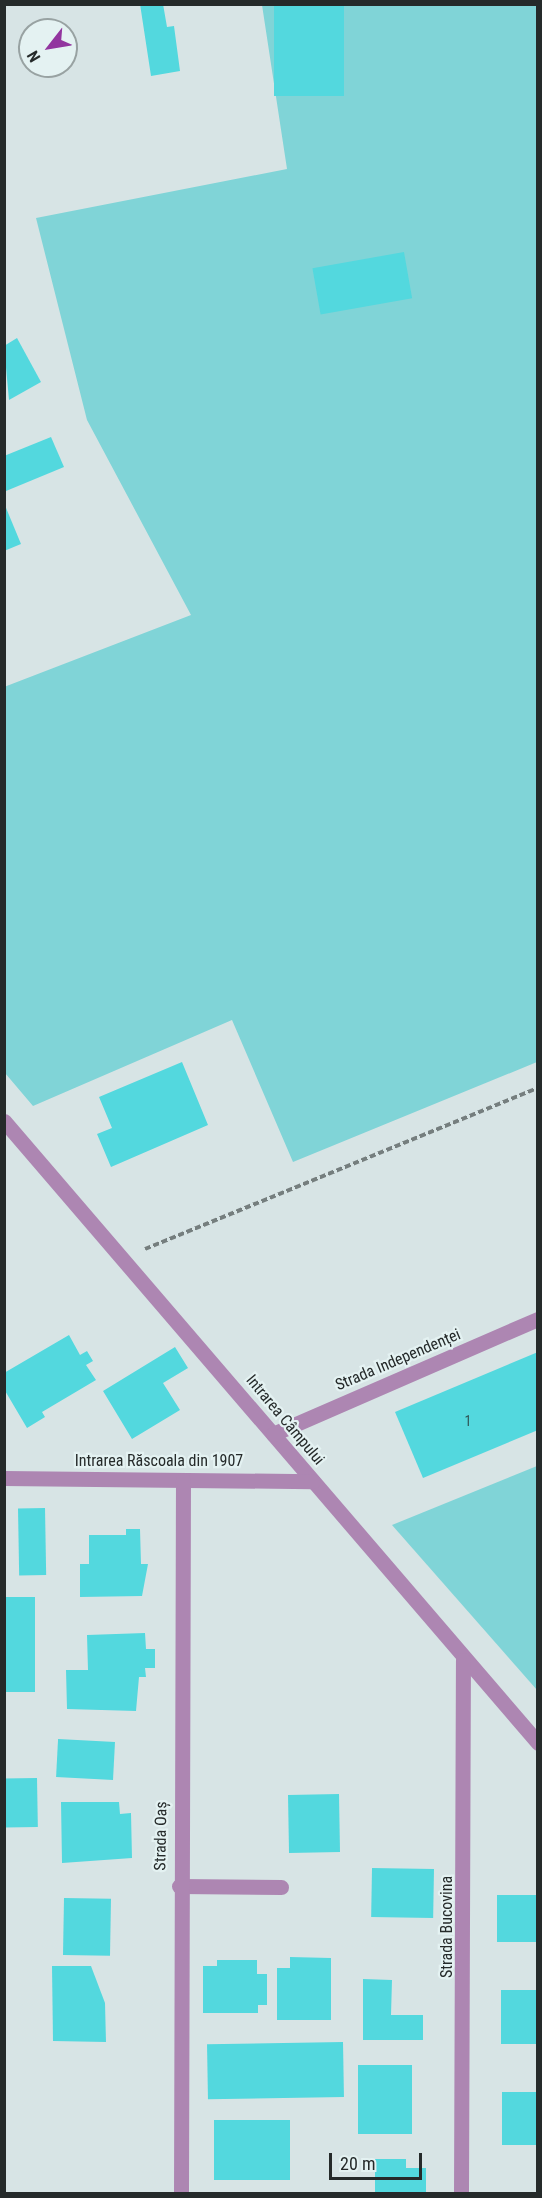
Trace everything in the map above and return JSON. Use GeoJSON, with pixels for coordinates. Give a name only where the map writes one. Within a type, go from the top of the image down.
{"type":"FeatureCollection","features":[{"type":"Feature","properties":{"kind":"street","name":"Intrarea Câmpului"},"geometry":{"type":"LineString","coordinates":[[4,1121],[273,1434],[463,1660],[537,1743]]}},
{"type":"Feature","properties":{"kind":"street","name":"Strada Independenței"},"geometry":{"type":"LineString","coordinates":[[273,1434],[537,1320]]}},
{"type":"Feature","properties":{"kind":"street","name":"Intrarea Răscoala din 1907"},"geometry":{"type":"LineString","coordinates":[[4,1478],[313,1481]]}},
{"type":"Feature","properties":{"kind":"street","name":"Strada Oaș"},"geometry":{"type":"LineString","coordinates":[[180,2193],[179,1886],[183,1480]]}},
{"type":"Feature","properties":{"kind":"street","name":"Strada Bucovina"},"geometry":{"type":"LineString","coordinates":[[461,2193],[463,1660]]}},
{"type":"Feature","properties":{"kind":"street"},"geometry":{"type":"LineString","coordinates":[[179,1886],[281,1887]]}},
{"type":"Feature","properties":{"kind":"path"},"geometry":{"type":"LineString","coordinates":[[122,1259],[537,1088]]}},
{"type":"Feature","properties":{"kind":"shaded area"},"geometry":{"type":"Polygon","coordinates":[[[262,5],[537,5],[537,1062],[293,1162],[232,1020],[33,1106],[5,1073],[4,687],[191,615],[87,420],[36,218],[287,169],[262,5]]]}},
{"type":"Feature","properties":{"kind":"shaded area"},"geometry":{"type":"Polygon","coordinates":[[[537,1466],[537,1690],[392,1525],[537,1466]]]}},
{"type":"Feature","properties":{"kind":"building"},"geometry":{"type":"Polygon","coordinates":[[[140,4],[163,4],[167,27],[174,26],[180,71],[151,76],[140,4]]]}},
{"type":"Feature","properties":{"kind":"building"},"geometry":{"type":"Polygon","coordinates":[[[274,4],[344,4],[344,96],[274,96],[274,4]]]}},
{"type":"Feature","properties":{"kind":"building"},"geometry":{"type":"Polygon","coordinates":[[[404,252],[412,298],[321,314],[312,268],[404,252]]]}},
{"type":"Feature","properties":{"kind":"building"},"geometry":{"type":"Polygon","coordinates":[[[17,338],[41,382],[9,400],[4,346],[17,338]]]}},
{"type":"Feature","properties":{"kind":"building"},"geometry":{"type":"Polygon","coordinates":[[[51,437],[64,467],[6,491],[4,456],[51,437]]]}},
{"type":"Feature","properties":{"kind":"building"},"geometry":{"type":"Polygon","coordinates":[[[4,503],[21,544],[4,551],[4,503]]]}},
{"type":"Feature","properties":{"kind":"building"},"geometry":{"type":"Polygon","coordinates":[[[182,1062],[208,1125],[111,1167],[97,1134],[112,1128],[99,1097],[182,1062]]]}},
{"type":"Feature","properties":{"kind":"building"},"geometry":{"type":"Polygon","coordinates":[[[69,1335],[80,1355],[87,1351],[93,1361],[86,1365],[96,1380],[42,1412],[45,1417],[27,1428],[4,1389],[4,1373],[69,1335]]]}},
{"type":"Feature","properties":{"kind":"building"},"geometry":{"type":"Polygon","coordinates":[[[175,1347],[188,1368],[163,1383],[180,1410],[132,1439],[103,1391],[175,1347]]]}},
{"type":"Feature","properties":{"kind":"building"},"geometry":{"type":"Polygon","coordinates":[[[538,1352],[538,1430],[423,1478],[395,1412],[538,1352]]]}},
{"type":"Feature","properties":{"kind":"building"},"geometry":{"type":"Polygon","coordinates":[[[18,1508],[45,1508],[46,1575],[19,1575],[18,1508]]]}},
{"type":"Feature","properties":{"kind":"building"},"geometry":{"type":"Polygon","coordinates":[[[126,1529],[140,1529],[141,1564],[148,1564],[142,1596],[80,1597],[80,1564],[89,1564],[89,1535],[126,1535],[126,1529]]]}},
{"type":"Feature","properties":{"kind":"building"},"geometry":{"type":"Polygon","coordinates":[[[4,1597],[35,1597],[35,1692],[4,1692],[4,1597]]]}},
{"type":"Feature","properties":{"kind":"building"},"geometry":{"type":"Polygon","coordinates":[[[145,1633],[146,1649],[155,1649],[155,1668],[145,1668],[146,1677],[139,1677],[136,1711],[67,1709],[66,1670],[88,1670],[87,1635],[145,1633]]]}},
{"type":"Feature","properties":{"kind":"building"},"geometry":{"type":"Polygon","coordinates":[[[58,1739],[115,1742],[113,1780],[56,1777],[58,1739]]]}},
{"type":"Feature","properties":{"kind":"building"},"geometry":{"type":"Polygon","coordinates":[[[37,1778],[38,1827],[5,1828],[4,1779],[37,1778]]]}},
{"type":"Feature","properties":{"kind":"building"},"geometry":{"type":"Polygon","coordinates":[[[339,1794],[340,1852],[289,1853],[288,1795],[339,1794]]]}},
{"type":"Feature","properties":{"kind":"building"},"geometry":{"type":"Polygon","coordinates":[[[61,1802],[119,1802],[120,1814],[131,1813],[132,1858],[62,1863],[61,1802]]]}},
{"type":"Feature","properties":{"kind":"building"},"geometry":{"type":"Polygon","coordinates":[[[372,1868],[434,1869],[433,1918],[371,1917],[372,1868]]]}},
{"type":"Feature","properties":{"kind":"building"},"geometry":{"type":"Polygon","coordinates":[[[497,1895],[538,1895],[538,1942],[497,1942],[497,1895]]]}},
{"type":"Feature","properties":{"kind":"building"},"geometry":{"type":"Polygon","coordinates":[[[64,1898],[111,1899],[110,1956],[63,1955],[64,1898]]]}},
{"type":"Feature","properties":{"kind":"building"},"geometry":{"type":"Polygon","coordinates":[[[290,1957],[331,1958],[331,2020],[277,2020],[277,1968],[290,1968],[290,1957]]]}},
{"type":"Feature","properties":{"kind":"building"},"geometry":{"type":"Polygon","coordinates":[[[217,1960],[257,1960],[257,1974],[267,1974],[267,2005],[258,2005],[258,2013],[203,2013],[203,1966],[217,1966],[217,1960]]]}},
{"type":"Feature","properties":{"kind":"building"},"geometry":{"type":"Polygon","coordinates":[[[52,1966],[91,1966],[105,2003],[106,2042],[53,2041],[52,1966]]]}},
{"type":"Feature","properties":{"kind":"building"},"geometry":{"type":"Polygon","coordinates":[[[363,1979],[392,1980],[391,2015],[423,2015],[423,2040],[363,2040],[363,1979]]]}},
{"type":"Feature","properties":{"kind":"building"},"geometry":{"type":"Polygon","coordinates":[[[501,1990],[538,1990],[538,2044],[501,2044],[501,1990]]]}},
{"type":"Feature","properties":{"kind":"building"},"geometry":{"type":"Polygon","coordinates":[[[343,2042],[344,2097],[208,2099],[207,2044],[343,2042]]]}},
{"type":"Feature","properties":{"kind":"building"},"geometry":{"type":"Polygon","coordinates":[[[358,2065],[412,2065],[412,2134],[358,2134],[358,2065]]]}},
{"type":"Feature","properties":{"kind":"building"},"geometry":{"type":"Polygon","coordinates":[[[502,2092],[538,2092],[538,2145],[502,2145],[502,2092]]]}},
{"type":"Feature","properties":{"kind":"building"},"geometry":{"type":"Polygon","coordinates":[[[214,2120],[290,2120],[290,2180],[214,2180],[214,2120]]]}},
{"type":"Feature","properties":{"kind":"building"},"geometry":{"type":"Polygon","coordinates":[[[375,2159],[406,2159],[406,2168],[426,2168],[426,2194],[375,2194],[375,2159]]]}}]}
